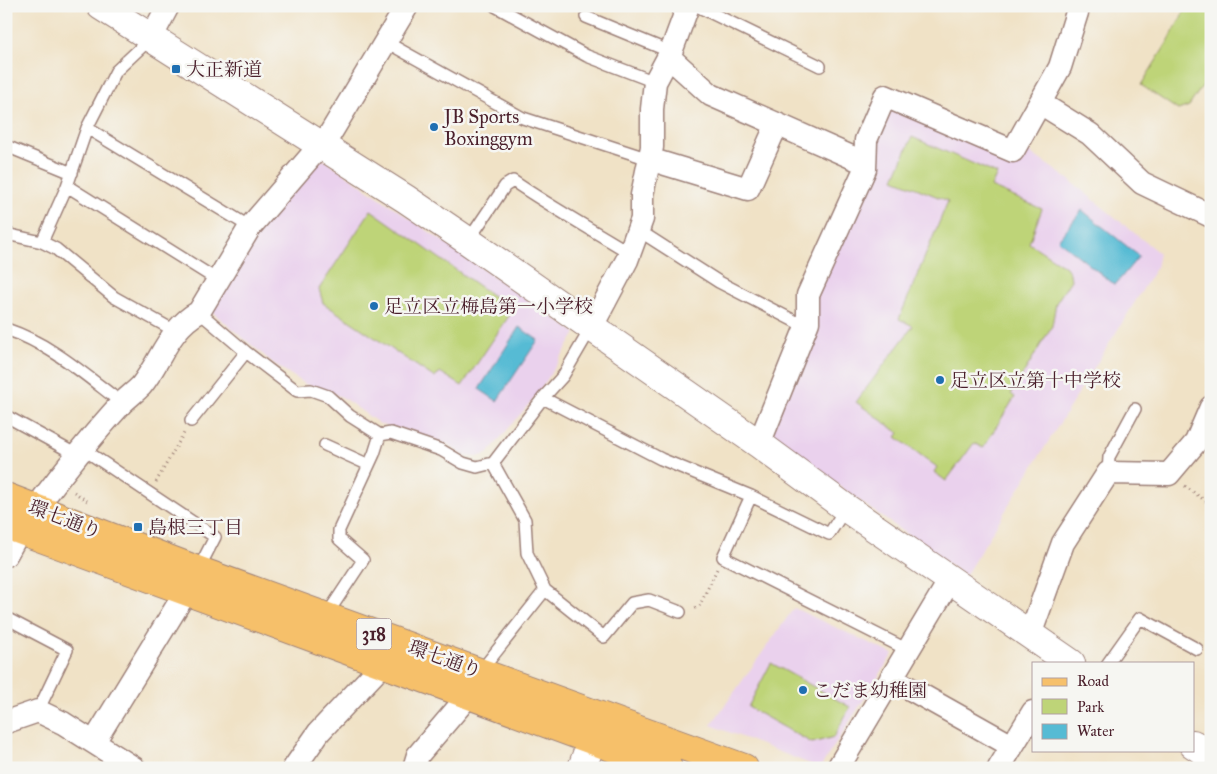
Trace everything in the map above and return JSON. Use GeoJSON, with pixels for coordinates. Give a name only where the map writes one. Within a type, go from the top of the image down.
{"type":"FeatureCollection","features":[{"type":"Feature","properties":{"kind":"main road","name":"環七通り"},"geometry":{"type":"LineString","coordinates":[[6,497],[36,508],[192,580],[384,663],[474,683],[601,715],[744,768]]}},
{"type":"Feature","properties":{"kind":"main road","name":"環七通り"},"geometry":{"type":"LineString","coordinates":[[13,527],[192,580],[326,616],[474,683],[635,762],[668,768]]}},
{"type":"Feature","properties":{"kind":"street"},"geometry":{"type":"LineString","coordinates":[[102,6],[468,240],[1066,662]]}},
{"type":"Feature","properties":{"kind":"street"},"geometry":{"type":"LineString","coordinates":[[151,38],[168,6]]}},
{"type":"Feature","properties":{"kind":"street"},"geometry":{"type":"LineString","coordinates":[[36,508],[80,452],[122,404],[141,386],[175,331],[188,318],[199,312],[250,227],[330,134],[407,6]]}},
{"type":"Feature","properties":{"kind":"street"},"geometry":{"type":"LineString","coordinates":[[591,328],[630,253],[642,219],[642,195],[652,147],[652,109],[655,82],[670,55],[688,6]]}},
{"type":"Feature","properties":{"kind":"street"},"geometry":{"type":"LineString","coordinates":[[759,444],[808,322],[808,295],[865,170],[866,140],[885,96],[1013,151],[1060,67],[1079,6]]}},
{"type":"Feature","properties":{"kind":"street"},"geometry":{"type":"LineString","coordinates":[[670,55],[711,94],[865,163]]}},
{"type":"Feature","properties":{"kind":"street"},"geometry":{"type":"LineString","coordinates":[[1040,103],[1090,134],[1142,184],[1211,216]]}},
{"type":"Feature","properties":{"kind":"street"},"geometry":{"type":"LineString","coordinates":[[649,158],[748,189],[777,124]]}},
{"type":"Feature","properties":{"kind":"street"},"geometry":{"type":"LineString","coordinates":[[1030,635],[1063,542],[1108,473],[1168,474],[1196,442],[1211,407]]}},
{"type":"Feature","properties":{"kind":"street"},"geometry":{"type":"LineString","coordinates":[[6,555],[13,527]]}},
{"type":"Feature","properties":{"kind":"street"},"geometry":{"type":"LineString","coordinates":[[94,742],[192,580]]}},
{"type":"Feature","properties":{"kind":"street"},"geometry":{"type":"LineString","coordinates":[[838,768],[950,580]]}},
{"type":"Feature","properties":{"kind":"street"},"geometry":{"type":"LineString","coordinates":[[294,768],[319,732],[384,663]]}},
{"type":"Feature","properties":{"kind":"street"},"geometry":{"type":"LineString","coordinates":[[891,678],[1012,746]]}},
{"type":"Feature","properties":{"kind":"street"},"geometry":{"type":"LineString","coordinates":[[414,768],[418,755],[474,683]]}},
{"type":"Feature","properties":{"kind":"street"},"geometry":{"type":"LineString","coordinates":[[6,722],[38,711],[63,722],[134,768]]}},
{"type":"Feature","properties":{"kind":"street"},"geometry":{"type":"LineString","coordinates":[[999,768],[1032,714]]}},
{"type":"Feature","properties":{"kind":"street"},"geometry":{"type":"LineString","coordinates":[[582,768],[601,715]]}},
{"type":"Feature","properties":{"kind":"street"},"geometry":{"type":"LineString","coordinates":[[635,762],[645,731]]}},
{"type":"Feature","properties":{"kind":"street"},"geometry":{"type":"LineString","coordinates":[[1194,745],[1211,756]]}},
{"type":"Feature","properties":{"kind":"lane"},"geometry":{"type":"LineString","coordinates":[[495,6],[587,56],[655,82]]}},
{"type":"Feature","properties":{"kind":"lane"},"geometry":{"type":"LineString","coordinates":[[697,6],[820,66]]}},
{"type":"Feature","properties":{"kind":"lane"},"geometry":{"type":"LineString","coordinates":[[586,17],[670,55]]}},
{"type":"Feature","properties":{"kind":"lane"},"geometry":{"type":"LineString","coordinates":[[42,242],[67,186],[87,128],[116,70],[151,38]]}},
{"type":"Feature","properties":{"kind":"lane"},"geometry":{"type":"LineString","coordinates":[[386,42],[523,118],[649,158]]}},
{"type":"Feature","properties":{"kind":"lane"},"geometry":{"type":"LineString","coordinates":[[87,128],[250,227]]}},
{"type":"Feature","properties":{"kind":"lane"},"geometry":{"type":"LineString","coordinates":[[6,146],[72,173]]}},
{"type":"Feature","properties":{"kind":"lane"},"geometry":{"type":"LineString","coordinates":[[468,240],[504,186],[513,181],[549,205],[630,253]]}},
{"type":"Feature","properties":{"kind":"lane"},"geometry":{"type":"LineString","coordinates":[[67,186],[219,281]]}},
{"type":"Feature","properties":{"kind":"lane"},"geometry":{"type":"LineString","coordinates":[[638,230],[719,282],[806,327]]}},
{"type":"Feature","properties":{"kind":"lane"},"geometry":{"type":"LineString","coordinates":[[6,234],[42,242],[56,248],[114,297],[175,331]]}},
{"type":"Feature","properties":{"kind":"lane"},"geometry":{"type":"LineString","coordinates":[[199,312],[246,352],[297,390],[311,390],[328,396],[350,416],[380,435],[391,433],[441,450],[463,463],[477,467],[493,463],[543,398],[563,376],[591,328]]}},
{"type":"Feature","properties":{"kind":"lane"},"geometry":{"type":"LineString","coordinates":[[6,329],[26,336],[60,355],[122,404]]}},
{"type":"Feature","properties":{"kind":"lane"},"geometry":{"type":"LineString","coordinates":[[191,421],[246,352]]}},
{"type":"Feature","properties":{"kind":"lane"},"geometry":{"type":"LineString","coordinates":[[543,398],[661,459],[751,496],[829,534],[846,508]]}},
{"type":"Feature","properties":{"kind":"lane"},"geometry":{"type":"LineString","coordinates":[[1108,473],[1109,457],[1135,409]]}},
{"type":"Feature","properties":{"kind":"lane"},"geometry":{"type":"LineString","coordinates":[[6,416],[80,452],[150,493],[215,537],[192,580]]}},
{"type":"Feature","properties":{"kind":"lane"},"geometry":{"type":"LineString","coordinates":[[326,616],[363,560],[339,539],[339,530],[380,435]]}},
{"type":"Feature","properties":{"kind":"lane"},"geometry":{"type":"LineString","coordinates":[[325,445],[369,464]]}},
{"type":"Feature","properties":{"kind":"lane"},"geometry":{"type":"LineString","coordinates":[[493,463],[525,520],[527,554],[545,590],[604,637],[632,603],[649,600],[680,612]]}},
{"type":"Feature","properties":{"kind":"lane"},"geometry":{"type":"LineString","coordinates":[[751,496],[722,558],[908,650]]}},
{"type":"Feature","properties":{"kind":"lane"},"geometry":{"type":"LineString","coordinates":[[474,683],[545,590]]}},
{"type":"Feature","properties":{"kind":"lane"},"geometry":{"type":"LineString","coordinates":[[6,618],[67,650],[38,711]]}},
{"type":"Feature","properties":{"kind":"lane"},"geometry":{"type":"LineString","coordinates":[[1109,662],[1140,618],[1197,649]]}},
{"type":"Feature","properties":{"kind":"path"},"geometry":{"type":"LineString","coordinates":[[150,493],[191,421]]}},
{"type":"Feature","properties":{"kind":"path"},"geometry":{"type":"LineString","coordinates":[[1168,474],[1205,502],[1211,504]]}},
{"type":"Feature","properties":{"kind":"path"},"geometry":{"type":"LineString","coordinates":[[680,612],[684,613],[699,606],[722,558]]}},
{"type":"Feature","properties":{"kind":"shaded area","name":"足立区立第十中学校"},"geometry":{"type":"Polygon","coordinates":[[[891,110],[1025,149],[1068,179],[1159,253],[1156,268],[965,576],[770,437],[816,296],[876,142],[891,110]]]}},
{"type":"Feature","properties":{"kind":"shaded area","name":"足立区立梅島第一小学校"},"geometry":{"type":"Polygon","coordinates":[[[325,160],[576,333],[540,391],[487,454],[477,457],[464,456],[448,444],[380,424],[342,397],[305,384],[273,363],[211,311],[259,223],[312,162],[325,160]]]}},
{"type":"Feature","properties":{"kind":"shaded area","name":"こだま幼稚園"},"geometry":{"type":"Polygon","coordinates":[[[794,608],[893,654],[820,768],[711,725],[794,608]]]}},
{"type":"Feature","properties":{"kind":"green space"},"geometry":{"type":"Polygon","coordinates":[[[1187,6],[1201,6],[1211,12],[1211,78],[1203,85],[1189,106],[1178,110],[1141,85],[1169,40],[1187,6]]]}},
{"type":"Feature","properties":{"kind":"green space"},"geometry":{"type":"Polygon","coordinates":[[[912,137],[997,174],[991,187],[1042,209],[1029,243],[1066,267],[1070,273],[1071,280],[1056,303],[1052,326],[1011,394],[1015,397],[983,448],[974,443],[946,481],[934,472],[937,467],[896,437],[899,433],[856,402],[913,326],[899,319],[948,201],[894,179],[912,137]]]}},
{"type":"Feature","properties":{"kind":"green space"},"geometry":{"type":"Polygon","coordinates":[[[371,210],[513,310],[462,386],[440,372],[435,378],[323,303],[319,289],[371,210]]]}},
{"type":"Feature","properties":{"kind":"green space"},"geometry":{"type":"Polygon","coordinates":[[[771,663],[850,707],[834,737],[812,743],[748,707],[771,663]]]}},
{"type":"Feature","properties":{"kind":"water"},"geometry":{"type":"Polygon","coordinates":[[[1082,210],[1139,256],[1115,285],[1058,240],[1082,210]]]}},
{"type":"Feature","properties":{"kind":"water"},"geometry":{"type":"Polygon","coordinates":[[[519,327],[538,340],[497,401],[479,389],[519,327]]]}},
{"type":"Feature","properties":{"kind":"place","name":"大正新道"},"geometry":{"type":"Point","coordinates":[176,69]}},
{"type":"Feature","properties":{"kind":"place","name":"JB Sports Boxinggym"},"geometry":{"type":"Point","coordinates":[434,127]}},
{"type":"Feature","properties":{"kind":"place","name":"足立区立梅島第一小学校"},"geometry":{"type":"Point","coordinates":[374,306]}},
{"type":"Feature","properties":{"kind":"place","name":"足立区立第十中学校"},"geometry":{"type":"Point","coordinates":[940,380]}},
{"type":"Feature","properties":{"kind":"place","name":"島根三丁目"},"geometry":{"type":"Point","coordinates":[138,527]}},
{"type":"Feature","properties":{"kind":"place","name":"こだま幼稚園"},"geometry":{"type":"Point","coordinates":[803,690]}}]}
